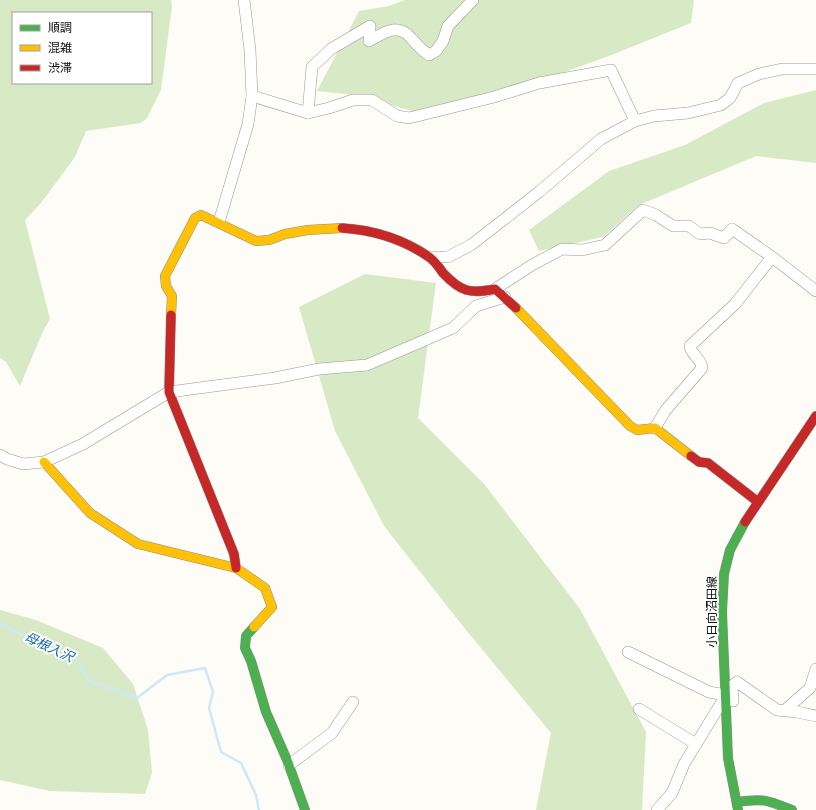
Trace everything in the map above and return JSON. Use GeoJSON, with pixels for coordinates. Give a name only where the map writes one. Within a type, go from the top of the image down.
{"type":"FeatureCollection","features":[{"type":"Feature","properties":{"kind":"street"},"geometry":{"type":"LineString","coordinates":[[219,222],[248,124],[252,96],[250,50],[244,0]]}},
{"type":"Feature","properties":{"kind":"street"},"geometry":{"type":"LineString","coordinates":[[308,113],[312,67],[331,49],[370,26],[369,41],[387,31],[399,29],[405,32],[421,50],[429,55],[436,51],[443,41],[448,26],[473,0]]}},
{"type":"Feature","properties":{"kind":"street"},"geometry":{"type":"LineString","coordinates":[[431,257],[448,256],[471,245],[539,192],[601,139],[635,121],[654,116],[688,113],[721,106],[730,98],[738,83],[759,74],[782,69],[816,69]]}},
{"type":"Feature","properties":{"kind":"street"},"geometry":{"type":"LineString","coordinates":[[252,96],[308,113],[353,100],[372,100],[396,116],[409,118],[494,97],[539,83],[611,70],[635,121]]}},
{"type":"Feature","properties":{"kind":"street"},"geometry":{"type":"LineString","coordinates":[[236,568],[234,554],[169,392],[172,296],[166,286],[165,276],[195,218],[201,215],[219,222],[256,241],[266,241],[284,234],[307,230],[356,229],[377,232],[431,257],[453,282],[465,292],[473,293],[495,289],[532,265],[562,249],[582,250],[605,246],[643,210],[656,215],[673,226],[690,226],[700,234],[710,233],[724,238],[732,229],[772,257],[816,291]]}},
{"type":"Feature","properties":{"kind":"street"},"geometry":{"type":"LineString","coordinates":[[655,428],[665,411],[702,368],[702,363],[691,351],[690,346],[735,304],[772,257]]}},
{"type":"Feature","properties":{"kind":"street"},"geometry":{"type":"LineString","coordinates":[[495,289],[505,297],[630,426],[637,430],[655,428],[699,462],[708,463],[758,502]]}},
{"type":"Feature","properties":{"kind":"street"},"geometry":{"type":"LineString","coordinates":[[0,456],[23,464],[44,462],[82,444],[169,392],[275,378],[319,369],[367,365],[453,328],[476,306],[505,297]]}},
{"type":"Feature","properties":{"kind":"street","name":"小日向沼田線"},"geometry":{"type":"LineString","coordinates":[[738,806],[728,758],[722,612],[724,574],[730,550],[742,526],[816,416]]}},
{"type":"Feature","properties":{"kind":"street"},"geometry":{"type":"LineString","coordinates":[[44,462],[90,513],[138,544],[236,568],[265,588],[272,607],[246,636],[245,648],[251,661],[266,712],[289,765],[305,810]]}},
{"type":"Feature","properties":{"kind":"street"},"geometry":{"type":"LineString","coordinates":[[628,652],[708,692],[726,695],[684,764],[672,793],[657,810]]}},
{"type":"Feature","properties":{"kind":"street"},"geometry":{"type":"LineString","coordinates":[[784,711],[810,688],[816,669]]}},
{"type":"Feature","properties":{"kind":"street"},"geometry":{"type":"LineString","coordinates":[[726,709],[733,701],[732,686],[737,682],[777,710],[816,716]]}},
{"type":"Feature","properties":{"kind":"street"},"geometry":{"type":"LineString","coordinates":[[289,765],[332,733],[353,702]]}},
{"type":"Feature","properties":{"kind":"street"},"geometry":{"type":"LineString","coordinates":[[639,709],[696,744]]}},
{"type":"Feature","properties":{"kind":"street"},"geometry":{"type":"LineString","coordinates":[[738,806],[757,799],[767,800],[792,810]]}},
{"type":"Feature","properties":{"kind":"green space"},"geometry":{"type":"Polygon","coordinates":[[[0,0],[171,0],[172,6],[161,90],[147,118],[141,123],[86,131],[75,157],[41,203],[25,220],[50,319],[43,331],[20,386],[6,362],[0,358],[0,0]]]}},
{"type":"Feature","properties":{"kind":"green space"},"geometry":{"type":"Polygon","coordinates":[[[405,0],[694,0],[691,23],[609,56],[545,79],[416,112],[354,95],[317,91],[359,11],[389,6],[405,0]]]}},
{"type":"Feature","properties":{"kind":"green space"},"geometry":{"type":"Polygon","coordinates":[[[816,90],[816,163],[756,156],[639,205],[603,237],[539,251],[529,230],[609,171],[685,145],[764,103],[816,90]]]}},
{"type":"Feature","properties":{"kind":"green space"},"geometry":{"type":"Polygon","coordinates":[[[365,274],[436,283],[418,418],[485,485],[580,609],[646,732],[642,810],[536,810],[551,733],[462,625],[384,526],[335,431],[299,307],[365,274]]]}},
{"type":"Feature","properties":{"kind":"green space"},"geometry":{"type":"Polygon","coordinates":[[[0,610],[36,620],[103,648],[133,684],[148,730],[152,773],[145,794],[50,791],[0,780],[0,610]]]}},
{"type":"Feature","properties":{"kind":"waterway","name":"母根入沢"},"geometry":{"type":"LineString","coordinates":[[0,623],[44,647],[76,658],[89,681],[137,698],[167,675],[205,668],[213,692],[209,708],[221,752],[241,763],[256,795],[259,810]]}},
{"type":"Feature","properties":{"kind":"traffic: fast"},"geometry":{"type":"LineString","coordinates":[[738,810],[728,758],[722,612],[724,574],[730,550],[745,522]]}},
{"type":"Feature","properties":{"kind":"traffic: fast"},"geometry":{"type":"LineString","coordinates":[[254,627],[246,636],[245,648],[251,661],[266,712],[287,760],[305,810]]}},
{"type":"Feature","properties":{"kind":"traffic: fast"},"geometry":{"type":"LineString","coordinates":[[737,802],[760,800],[777,804],[792,810]]}},
{"type":"Feature","properties":{"kind":"traffic: slow"},"geometry":{"type":"LineString","coordinates":[[171,315],[172,296],[166,286],[165,276],[195,218],[201,215],[256,241],[269,240],[285,234],[308,230],[342,228]]}},
{"type":"Feature","properties":{"kind":"traffic: slow"},"geometry":{"type":"LineString","coordinates":[[516,308],[630,426],[637,430],[655,428],[691,456]]}},
{"type":"Feature","properties":{"kind":"traffic: slow"},"geometry":{"type":"LineString","coordinates":[[44,462],[90,513],[138,544],[236,568],[265,588],[272,607],[254,627]]}},
{"type":"Feature","properties":{"kind":"traffic: jam"},"geometry":{"type":"LineString","coordinates":[[342,228],[376,233],[409,245],[431,259],[449,279],[461,288],[472,291],[495,289],[516,308]]}},
{"type":"Feature","properties":{"kind":"traffic: jam"},"geometry":{"type":"LineString","coordinates":[[171,315],[169,392],[234,554],[236,568]]}},
{"type":"Feature","properties":{"kind":"traffic: jam"},"geometry":{"type":"LineString","coordinates":[[745,522],[816,416]]}},
{"type":"Feature","properties":{"kind":"traffic: jam"},"geometry":{"type":"LineString","coordinates":[[691,456],[699,462],[708,463],[758,502]]}}]}
